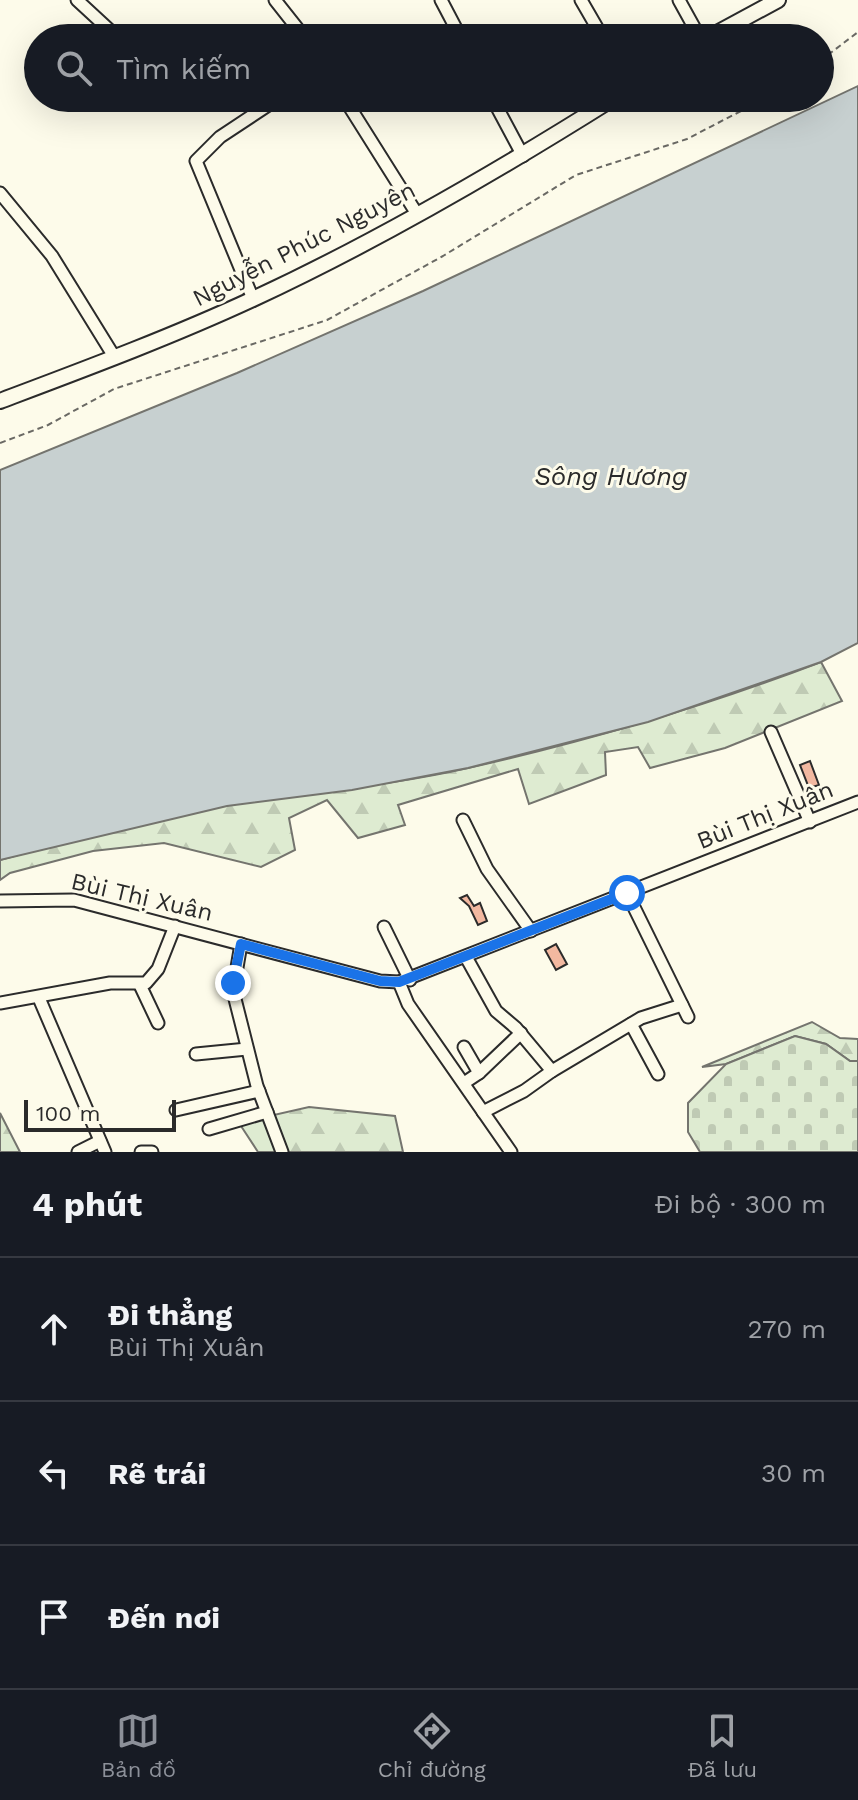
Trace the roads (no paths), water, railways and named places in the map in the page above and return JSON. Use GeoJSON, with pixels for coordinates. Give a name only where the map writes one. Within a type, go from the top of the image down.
{"type":"FeatureCollection","features":[{"type":"Feature","properties":{"kind":"main road"},"geometry":{"type":"LineString","coordinates":[[734,24],[778,0]]}},
{"type":"Feature","properties":{"kind":"main road","name":"Nguyễn Phúc Nguyên"},"geometry":{"type":"LineString","coordinates":[[0,401],[115,358],[253,299],[523,156],[592,112]]}},
{"type":"Feature","properties":{"kind":"street"},"geometry":{"type":"LineString","coordinates":[[77,0],[103,24]]}},
{"type":"Feature","properties":{"kind":"street"},"geometry":{"type":"LineString","coordinates":[[275,0],[294,24]]}},
{"type":"Feature","properties":{"kind":"street"},"geometry":{"type":"LineString","coordinates":[[441,0],[454,24]]}},
{"type":"Feature","properties":{"kind":"street"},"geometry":{"type":"LineString","coordinates":[[581,0],[595,24]]}},
{"type":"Feature","properties":{"kind":"street"},"geometry":{"type":"LineString","coordinates":[[679,0],[692,24]]}},
{"type":"Feature","properties":{"kind":"street"},"geometry":{"type":"LineString","coordinates":[[253,299],[196,161],[220,137],[258,112]]}},
{"type":"Feature","properties":{"kind":"street"},"geometry":{"type":"LineString","coordinates":[[353,112],[417,214]]}},
{"type":"Feature","properties":{"kind":"street"},"geometry":{"type":"LineString","coordinates":[[499,112],[523,156]]}},
{"type":"Feature","properties":{"kind":"street"},"geometry":{"type":"LineString","coordinates":[[0,193],[52,256],[115,358]]}},
{"type":"Feature","properties":{"kind":"street"},"geometry":{"type":"LineString","coordinates":[[771,732],[810,822]]}},
{"type":"Feature","properties":{"kind":"street","name":"Bùi Thị Xuân"},"geometry":{"type":"LineString","coordinates":[[0,901],[74,900],[380,981],[404,981],[858,802]]}},
{"type":"Feature","properties":{"kind":"street"},"geometry":{"type":"LineString","coordinates":[[463,820],[487,869],[531,931]]}},
{"type":"Feature","properties":{"kind":"street"},"geometry":{"type":"LineString","coordinates":[[627,893],[688,1017]]}},
{"type":"Feature","properties":{"kind":"street"},"geometry":{"type":"LineString","coordinates":[[0,1003],[110,983],[140,985],[152,978],[158,969],[175,926]]}},
{"type":"Feature","properties":{"kind":"street"},"geometry":{"type":"LineString","coordinates":[[384,927],[404,981],[408,1004],[511,1152]]}},
{"type":"Feature","properties":{"kind":"street"},"geometry":{"type":"LineString","coordinates":[[241,944],[233,991],[259,1091],[282,1152]]}},
{"type":"Feature","properties":{"kind":"street"},"geometry":{"type":"LineString","coordinates":[[466,957],[496,1011],[521,1033],[552,1071]]}},
{"type":"Feature","properties":{"kind":"street"},"geometry":{"type":"LineString","coordinates":[[140,985],[158,1023]]}},
{"type":"Feature","properties":{"kind":"street"},"geometry":{"type":"LineString","coordinates":[[39,998],[102,1147],[78,1152]]}},
{"type":"Feature","properties":{"kind":"street"},"geometry":{"type":"LineString","coordinates":[[483,1112],[524,1091],[631,1024],[682,1005]]}},
{"type":"Feature","properties":{"kind":"street"},"geometry":{"type":"LineString","coordinates":[[631,1024],[658,1074]]}},
{"type":"Feature","properties":{"kind":"street"},"geometry":{"type":"LineString","coordinates":[[464,1083],[521,1033]]}},
{"type":"Feature","properties":{"kind":"street"},"geometry":{"type":"LineString","coordinates":[[464,1047],[479,1073]]}},
{"type":"Feature","properties":{"kind":"street"},"geometry":{"type":"LineString","coordinates":[[196,1054],[247,1049]]}},
{"type":"Feature","properties":{"kind":"street"},"geometry":{"type":"LineString","coordinates":[[176,1110],[259,1091]]}},
{"type":"Feature","properties":{"kind":"street"},"geometry":{"type":"LineString","coordinates":[[209,1129],[267,1112]]}},
{"type":"Feature","properties":{"kind":"street"},"geometry":{"type":"LineString","coordinates":[[141,1152],[152,1152]]}},
{"type":"Feature","properties":{"kind":"water","name":"Sông Hương"},"geometry":{"type":"Polygon","coordinates":[[[858,86],[858,643],[821,662],[648,722],[468,768],[352,790],[227,806],[0,860],[0,470],[237,373],[423,291],[803,112],[834,112],[834,97],[858,86]]]}}]}
